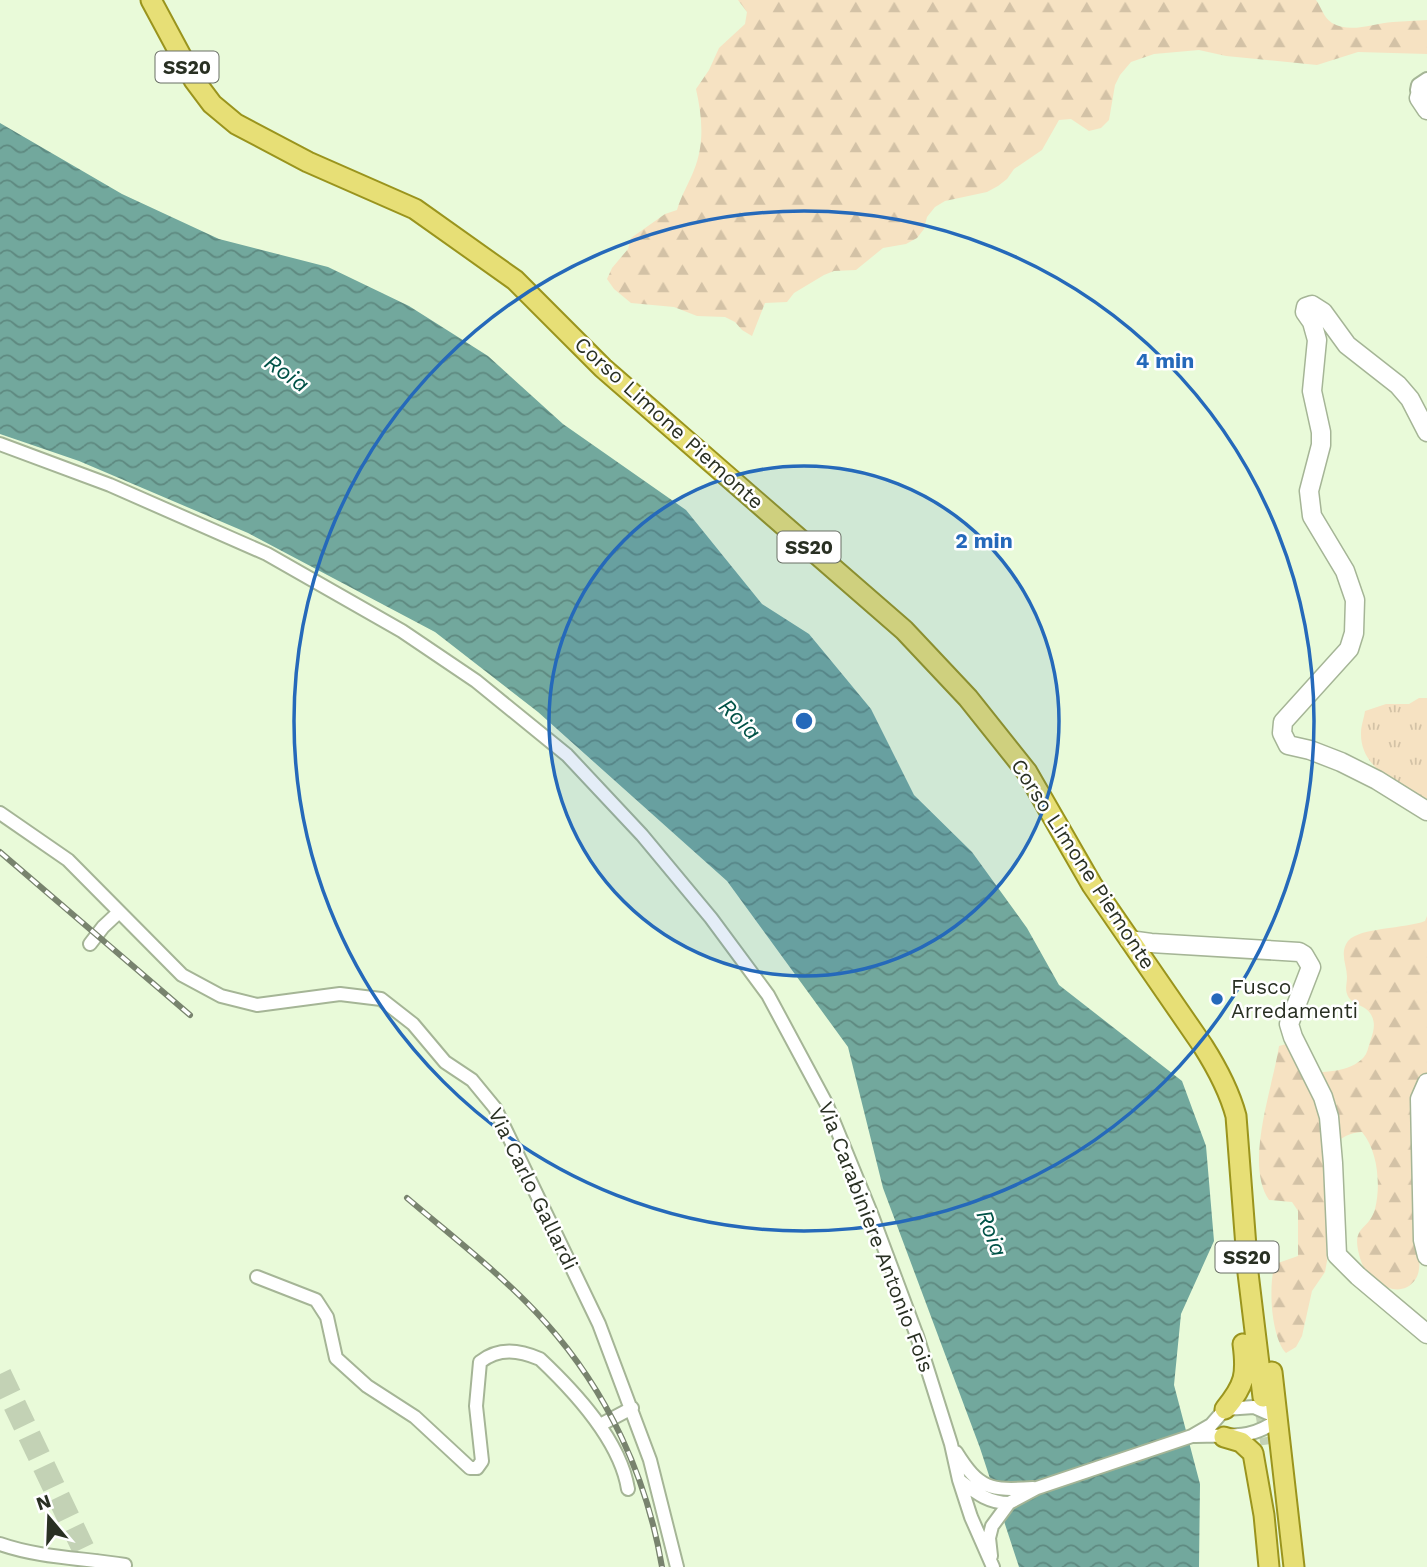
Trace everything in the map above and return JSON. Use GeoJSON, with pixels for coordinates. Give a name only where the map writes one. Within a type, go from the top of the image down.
{"type":"FeatureCollection","features":[{"type":"Feature","properties":{"kind":"main road","name":"Corso Limone Piemonte"},"geometry":{"type":"LineString","coordinates":[[151,0],[194,80],[212,104],[236,124],[308,162],[415,209],[515,280],[603,368],[904,630],[968,698],[1027,772],[1092,885],[1220,1072],[1236,1116],[1248,1273],[1263,1397]]}},
{"type":"Feature","properties":{"kind":"main road"},"geometry":{"type":"LineString","coordinates":[[1427,432],[1410,399],[1398,385],[1347,345],[1323,313],[1312,305],[1306,307],[1305,312],[1312,322],[1317,340],[1312,391],[1321,432],[1321,445],[1309,491],[1312,516],[1345,571],[1355,600],[1354,633],[1349,649],[1283,722],[1283,737],[1288,745],[1341,762],[1377,780],[1427,811]]}},
{"type":"Feature","properties":{"kind":"main road"},"geometry":{"type":"LineString","coordinates":[[1129,940],[1299,952],[1304,955],[1311,967],[1290,1024],[1293,1037],[1323,1097],[1329,1117],[1334,1163],[1337,1255],[1427,1334]]}},
{"type":"Feature","properties":{"kind":"main road"},"geometry":{"type":"LineString","coordinates":[[1427,1083],[1420,1099],[1423,1240],[1427,1256]]}},
{"type":"Feature","properties":{"kind":"main road"},"geometry":{"type":"LineString","coordinates":[[1235,1402],[1246,1369],[1236,1280],[1231,1164],[1236,1116]]}},
{"type":"Feature","properties":{"kind":"main road"},"geometry":{"type":"LineString","coordinates":[[1236,1116],[1247,1148],[1259,1280],[1279,1418],[1294,1567]]}},
{"type":"Feature","properties":{"kind":"main road"},"geometry":{"type":"LineString","coordinates":[[1236,1438],[1253,1453],[1256,1463],[1269,1567]]}},
{"type":"Feature","properties":{"kind":"main road"},"geometry":{"type":"LineString","coordinates":[[1270,1444],[1283,1567]]}},
{"type":"Feature","properties":{"kind":"street","name":"Via Carabiniere Antonio Fois"},"geometry":{"type":"LineString","coordinates":[[0,444],[110,485],[267,554],[402,631],[476,681],[566,754],[642,835],[711,918],[768,995],[826,1103],[917,1336],[951,1444]]}},
{"type":"Feature","properties":{"kind":"street","name":"Via Carlo Gallardi"},"geometry":{"type":"LineString","coordinates":[[0,813],[68,860],[182,975],[221,996],[257,1005],[340,994],[381,999],[413,1024],[446,1062],[472,1080],[495,1108],[599,1324],[650,1460],[677,1567]]}},
{"type":"Feature","properties":{"kind":"street"},"geometry":{"type":"LineString","coordinates":[[90,944],[119,912]]}},
{"type":"Feature","properties":{"kind":"street"},"geometry":{"type":"LineString","coordinates":[[257,1277],[316,1300],[327,1317],[336,1358],[356,1378],[415,1417],[470,1468],[477,1468],[482,1461],[476,1406],[479,1365],[496,1352],[514,1352],[540,1359],[600,1425],[620,1462],[628,1489]]}},
{"type":"Feature","properties":{"kind":"street"},"geometry":{"type":"LineString","coordinates":[[992,1565],[989,1538],[992,1526],[1009,1503],[1037,1488],[1192,1436],[1211,1425],[1235,1402],[1279,1418]]}},
{"type":"Feature","properties":{"kind":"street"},"geometry":{"type":"LineString","coordinates":[[600,1425],[632,1408]]}},
{"type":"Feature","properties":{"kind":"street"},"geometry":{"type":"LineString","coordinates":[[1192,1436],[1236,1438],[1259,1432],[1279,1418]]}},
{"type":"Feature","properties":{"kind":"street"},"geometry":{"type":"LineString","coordinates":[[951,1444],[971,1517],[992,1565]]}},
{"type":"Feature","properties":{"kind":"street"},"geometry":{"type":"LineString","coordinates":[[951,1444],[969,1473],[979,1482],[1003,1490]]}},
{"type":"Feature","properties":{"kind":"street"},"geometry":{"type":"LineString","coordinates":[[959,1480],[996,1503],[1009,1503]]}},
{"type":"Feature","properties":{"kind":"street"},"geometry":{"type":"LineString","coordinates":[[971,1517],[983,1497],[1003,1490],[1037,1488]]}},
{"type":"Feature","properties":{"kind":"street"},"geometry":{"type":"LineString","coordinates":[[0,1544],[37,1553],[124,1566]]}},
{"type":"Feature","properties":{"kind":"green space"},"geometry":{"type":"Polygon","coordinates":[[[738,0],[1316,0],[1329,21],[1347,28],[1427,20],[1427,54],[1358,52],[1317,65],[1226,56],[1199,50],[1154,54],[1131,62],[1115,85],[1109,120],[1101,128],[1089,131],[1071,119],[1059,120],[1042,150],[1014,169],[998,186],[987,192],[945,201],[935,207],[917,238],[906,244],[883,248],[856,270],[834,271],[824,275],[794,293],[787,302],[765,303],[752,336],[725,317],[697,316],[674,307],[631,303],[614,289],[607,279],[612,268],[628,249],[631,238],[665,214],[677,210],[700,150],[701,119],[696,89],[719,48],[745,24],[747,12],[738,0]]]}},
{"type":"Feature","properties":{"kind":"green space"},"geometry":{"type":"Polygon","coordinates":[[[1419,698],[1427,698],[1427,799],[1394,781],[1374,766],[1362,746],[1361,733],[1365,711],[1386,704],[1409,704],[1419,698]]]}},
{"type":"Feature","properties":{"kind":"green space"},"geometry":{"type":"Polygon","coordinates":[[[1427,916],[1427,1233],[1417,1238],[1419,1270],[1415,1280],[1408,1286],[1392,1289],[1377,1282],[1364,1268],[1357,1241],[1375,1209],[1378,1190],[1375,1158],[1362,1132],[1339,1140],[1332,1146],[1331,1210],[1326,1238],[1325,1272],[1312,1291],[1302,1336],[1296,1347],[1286,1353],[1274,1323],[1273,1273],[1275,1264],[1298,1256],[1298,1211],[1292,1202],[1269,1200],[1262,1185],[1259,1167],[1262,1125],[1279,1046],[1290,1043],[1306,1073],[1339,1070],[1361,1060],[1366,1054],[1374,1023],[1368,1011],[1347,995],[1345,945],[1354,936],[1362,933],[1416,924],[1425,921],[1427,916]]]}},
{"type":"Feature","properties":{"kind":"water","name":"Roia"},"geometry":{"type":"Polygon","coordinates":[[[0,123],[122,194],[219,239],[328,267],[409,306],[488,356],[563,424],[686,510],[762,604],[809,634],[871,709],[914,795],[972,852],[1027,928],[1059,985],[1182,1081],[1206,1146],[1214,1241],[1181,1314],[1174,1385],[1200,1484],[1199,1567],[1019,1567],[980,1448],[883,1188],[848,1047],[727,881],[538,712],[435,632],[248,533],[79,461],[0,434],[0,123]]]}},
{"type":"Feature","properties":{"kind":"tunnel"},"geometry":{"type":"LineString","coordinates":[[0,1374],[92,1567]]}},
{"type":"Feature","properties":{"kind":"tunnel"},"geometry":{"type":"LineString","coordinates":[[1264,1408],[1270,1444]]}},
{"type":"Feature","properties":{"kind":"railway"},"geometry":{"type":"LineString","coordinates":[[0,852],[190,1015]]}},
{"type":"Feature","properties":{"kind":"railway"},"geometry":{"type":"LineString","coordinates":[[407,1198],[514,1290],[546,1323],[588,1377],[606,1406],[635,1468],[646,1500],[662,1567]]}},
{"type":"Feature","properties":{"kind":"place","name":"Fusco Arredamenti"},"geometry":{"type":"Point","coordinates":[1217,999]}}]}
